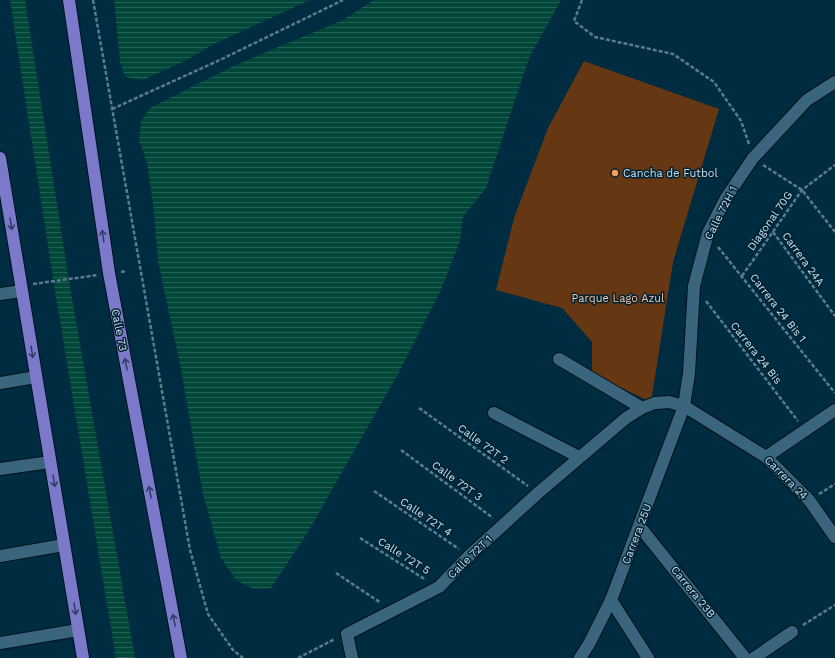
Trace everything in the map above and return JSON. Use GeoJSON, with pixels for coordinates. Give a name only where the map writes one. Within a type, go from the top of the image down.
{"type":"FeatureCollection","features":[{"type":"Feature","properties":{"kind":"main road","name":"Calle 73"},"geometry":{"type":"LineString","coordinates":[[69,0],[109,273],[181,658]]}},
{"type":"Feature","properties":{"kind":"main road"},"geometry":{"type":"LineString","coordinates":[[0,158],[4,203],[25,287],[36,378],[83,658]]}},
{"type":"Feature","properties":{"kind":"street","name":"Calle 72H 1"},"geometry":{"type":"LineString","coordinates":[[684,406],[689,373],[694,286],[708,233],[726,198],[753,158],[807,100],[835,82]]}},
{"type":"Feature","properties":{"kind":"street"},"geometry":{"type":"LineString","coordinates":[[0,294],[25,287]]}},
{"type":"Feature","properties":{"kind":"street"},"geometry":{"type":"LineString","coordinates":[[559,359],[642,408]]}},
{"type":"Feature","properties":{"kind":"street"},"geometry":{"type":"LineString","coordinates":[[0,383],[36,378]]}},
{"type":"Feature","properties":{"kind":"street","name":"Calle 72T 1"},"geometry":{"type":"LineString","coordinates":[[347,634],[439,587],[469,556],[538,493],[626,418],[642,408],[655,403],[669,402],[684,406]]}},
{"type":"Feature","properties":{"kind":"street","name":"Carrera 24"},"geometry":{"type":"LineString","coordinates":[[684,406],[766,457],[809,500],[835,538]]}},
{"type":"Feature","properties":{"kind":"street","name":"Carrera 25U"},"geometry":{"type":"LineString","coordinates":[[580,658],[590,644],[611,600],[640,527],[684,406]]}},
{"type":"Feature","properties":{"kind":"street"},"geometry":{"type":"LineString","coordinates":[[766,457],[835,410]]}},
{"type":"Feature","properties":{"kind":"street"},"geometry":{"type":"LineString","coordinates":[[494,413],[579,457]]}},
{"type":"Feature","properties":{"kind":"street"},"geometry":{"type":"LineString","coordinates":[[0,469],[50,462]]}},
{"type":"Feature","properties":{"kind":"street","name":"Carrera 23B"},"geometry":{"type":"LineString","coordinates":[[640,527],[745,658]]}},
{"type":"Feature","properties":{"kind":"street"},"geometry":{"type":"LineString","coordinates":[[0,556],[64,545]]}},
{"type":"Feature","properties":{"kind":"street"},"geometry":{"type":"LineString","coordinates":[[611,600],[648,658]]}},
{"type":"Feature","properties":{"kind":"street"},"geometry":{"type":"LineString","coordinates":[[0,643],[78,630]]}},
{"type":"Feature","properties":{"kind":"street"},"geometry":{"type":"LineString","coordinates":[[754,658],[792,632]]}},
{"type":"Feature","properties":{"kind":"street"},"geometry":{"type":"LineString","coordinates":[[347,634],[352,658]]}},
{"type":"Feature","properties":{"kind":"path"},"geometry":{"type":"LineString","coordinates":[[93,0],[190,550],[208,614],[233,650],[243,658]]}},
{"type":"Feature","properties":{"kind":"path"},"geometry":{"type":"LineString","coordinates":[[112,109],[222,60],[343,0]]}},
{"type":"Feature","properties":{"kind":"path"},"geometry":{"type":"LineString","coordinates":[[582,0],[574,21],[595,37],[673,54],[714,82],[741,122],[753,158],[802,190],[835,232]]}},
{"type":"Feature","properties":{"kind":"path","name":"Diagonal 70G"},"geometry":{"type":"LineString","coordinates":[[742,276],[802,190],[835,165]]}},
{"type":"Feature","properties":{"kind":"path","name":"Carrera 24A"},"geometry":{"type":"LineString","coordinates":[[772,232],[835,316]]}},
{"type":"Feature","properties":{"kind":"path","name":"Carrera 24 Bis 1"},"geometry":{"type":"LineString","coordinates":[[708,233],[835,393]]}},
{"type":"Feature","properties":{"kind":"path"},"geometry":{"type":"LineString","coordinates":[[25,287],[92,276]]}},
{"type":"Feature","properties":{"kind":"path","name":"Carrera 24 Bis"},"geometry":{"type":"LineString","coordinates":[[694,286],[806,430]]}},
{"type":"Feature","properties":{"kind":"path","name":"Calle 72T 2"},"geometry":{"type":"LineString","coordinates":[[419,408],[538,493]]}},
{"type":"Feature","properties":{"kind":"path","name":"Calle 72T 3"},"geometry":{"type":"LineString","coordinates":[[401,450],[503,525]]}},
{"type":"Feature","properties":{"kind":"path"},"geometry":{"type":"LineString","coordinates":[[809,500],[835,484]]}},
{"type":"Feature","properties":{"kind":"path","name":"Calle 72T 4"},"geometry":{"type":"LineString","coordinates":[[374,491],[469,556]]}},
{"type":"Feature","properties":{"kind":"path","name":"Calle 72T 5"},"geometry":{"type":"LineString","coordinates":[[360,538],[439,587]]}},
{"type":"Feature","properties":{"kind":"path"},"geometry":{"type":"LineString","coordinates":[[336,573],[391,611]]}},
{"type":"Feature","properties":{"kind":"path"},"geometry":{"type":"LineString","coordinates":[[792,632],[835,605]]}},
{"type":"Feature","properties":{"kind":"path"},"geometry":{"type":"LineString","coordinates":[[298,658],[347,634]]}},
{"type":"Feature","properties":{"kind":"green space","name":"Cancha de Futbol"},"geometry":{"type":"Polygon","coordinates":[[[584,61],[719,109],[673,262],[651,402],[592,374],[592,342],[562,308],[496,290],[514,218],[548,128],[584,61]]]}},
{"type":"Feature","properties":{"kind":"shaded area"},"geometry":{"type":"Polygon","coordinates":[[[10,0],[25,0],[70,287],[135,658],[116,658],[55,291],[10,0]]]}},
{"type":"Feature","properties":{"kind":"shaded area"},"geometry":{"type":"Polygon","coordinates":[[[114,0],[310,0],[214,44],[187,60],[143,80],[125,77],[120,61],[114,0]]]}},
{"type":"Feature","properties":{"kind":"shaded area"},"geometry":{"type":"Polygon","coordinates":[[[374,0],[561,0],[529,58],[486,188],[463,217],[460,241],[441,290],[398,374],[308,532],[271,588],[254,589],[236,580],[221,558],[203,494],[180,364],[158,261],[153,203],[147,163],[139,140],[141,121],[150,108],[231,67],[343,20],[374,0]]]}},
{"type":"Feature","properties":{"kind":"place","name":"Cancha de Futbol"},"geometry":{"type":"Point","coordinates":[615,173]}},
{"type":"Feature","properties":{"kind":"park label","name":"Parque Lago Azul"},"geometry":{"type":"Point","coordinates":[618,298]}}]}
